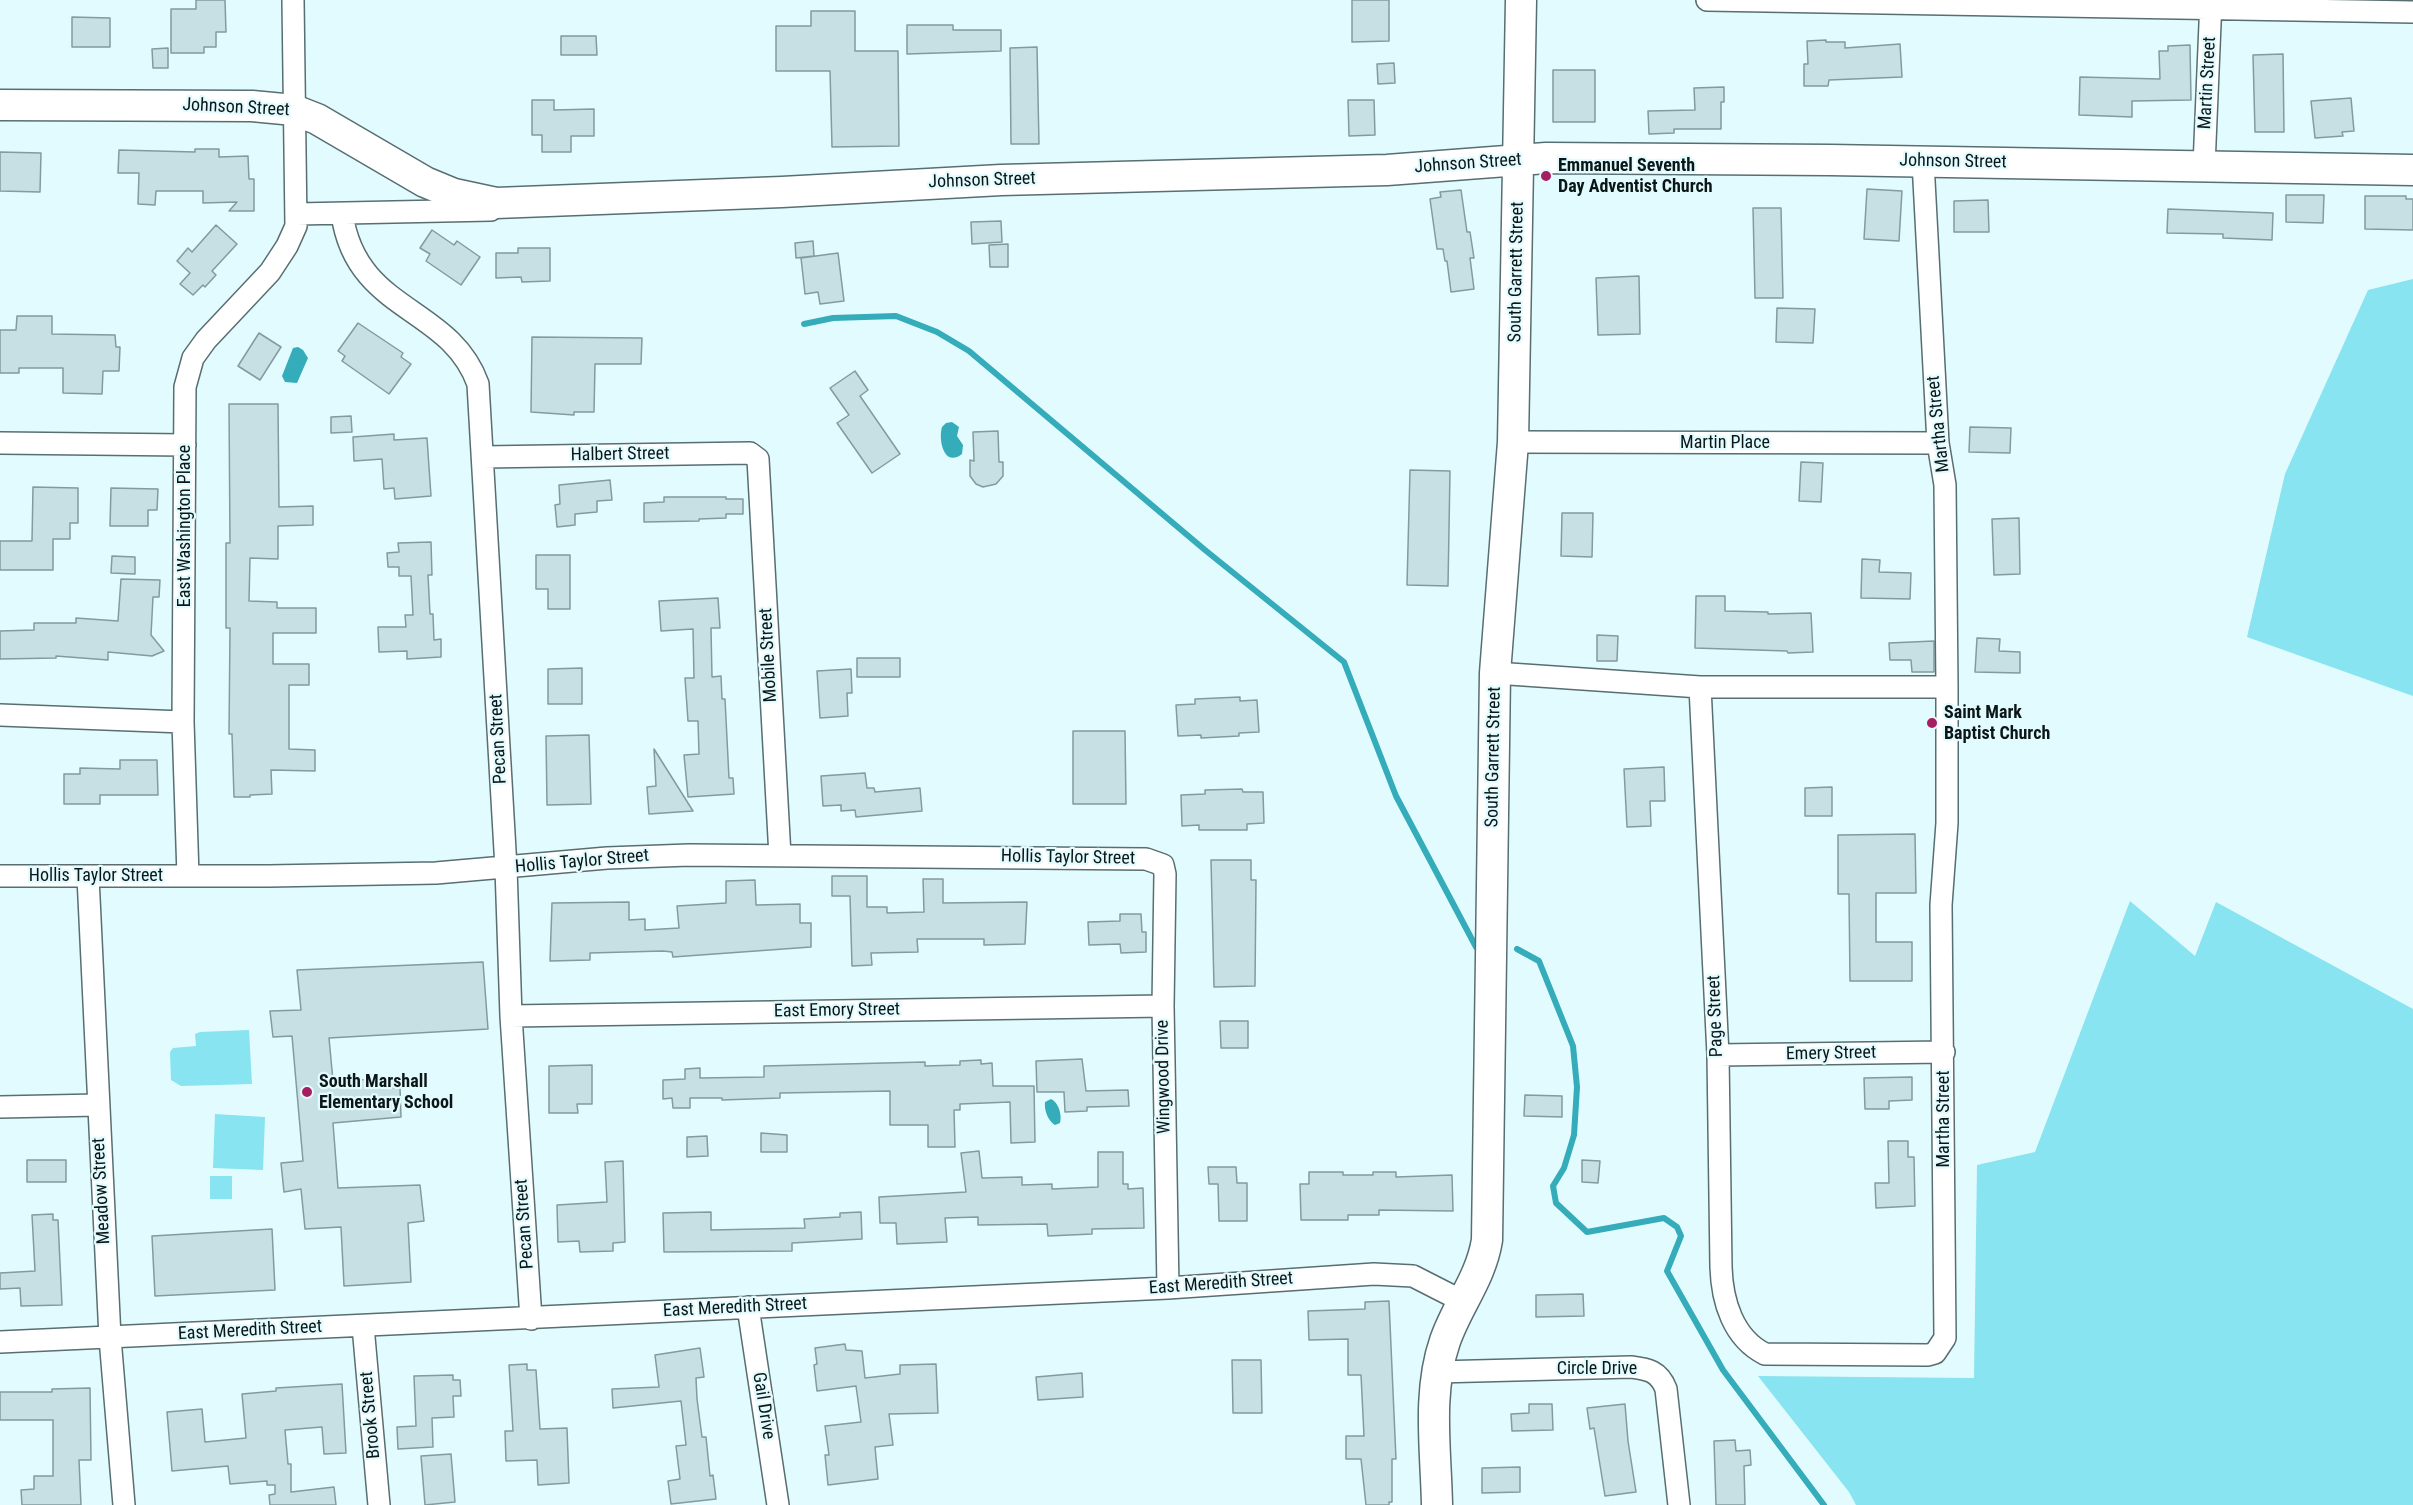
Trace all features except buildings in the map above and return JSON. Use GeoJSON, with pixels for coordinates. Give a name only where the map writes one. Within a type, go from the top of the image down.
{"type":"FeatureCollection","features":[{"type":"Feature","properties":{"kind":"street","name":"East Washington Place"},"geometry":{"type":"LineString","coordinates":[[188,876],[183,722],[185,387],[194,358],[206,340],[275,266],[292,235],[297,214],[293,0]]}},
{"type":"Feature","properties":{"kind":"street","name":"South Garrett Street"},"geometry":{"type":"LineString","coordinates":[[1437,1505],[1434,1398],[1437,1372],[1445,1340],[1484,1258],[1488,1220],[1495,673],[1513,442],[1520,160],[1521,0]]}},
{"type":"Feature","properties":{"kind":"street"},"geometry":{"type":"LineString","coordinates":[[1707,0],[2211,4],[2413,12]]}},
{"type":"Feature","properties":{"kind":"street","name":"Martin Street"},"geometry":{"type":"LineString","coordinates":[[2204,166],[2211,4]]}},
{"type":"Feature","properties":{"kind":"street","name":"Johnson Street"},"geometry":{"type":"LineString","coordinates":[[0,105],[252,106],[294,110],[317,119],[440,188],[483,202],[523,203],[968,181],[1387,170],[1546,158],[2413,170]]}},
{"type":"Feature","properties":{"kind":"street","name":"Martha Street"},"geometry":{"type":"LineString","coordinates":[[1745,1340],[1765,1354],[1777,1355],[1928,1355],[1935,1353],[1945,1338],[1941,905],[1947,823],[1945,485],[1938,443],[1923,162]]}},
{"type":"Feature","properties":{"kind":"street","name":"Johnson Street"},"geometry":{"type":"LineString","coordinates":[[297,214],[475,211],[523,203]]}},
{"type":"Feature","properties":{"kind":"street","name":"Pecan Street"},"geometry":{"type":"LineString","coordinates":[[342,214],[347,239],[359,265],[384,291],[444,336],[467,360],[478,384],[506,868],[511,1016],[531,1319]]}},
{"type":"Feature","properties":{"kind":"street","name":"Martin Place"},"geometry":{"type":"LineString","coordinates":[[1513,442],[1938,443]]}},
{"type":"Feature","properties":{"kind":"street"},"geometry":{"type":"LineString","coordinates":[[0,443],[185,445]]}},
{"type":"Feature","properties":{"kind":"street","name":"Halbert Street"},"geometry":{"type":"LineString","coordinates":[[483,457],[750,453],[755,456]]}},
{"type":"Feature","properties":{"kind":"street","name":"Mobile Street"},"geometry":{"type":"LineString","coordinates":[[755,456],[758,459],[780,856]]}},
{"type":"Feature","properties":{"kind":"street"},"geometry":{"type":"LineString","coordinates":[[1495,673],[1700,687],[1947,687]]}},
{"type":"Feature","properties":{"kind":"street","name":"Page Street"},"geometry":{"type":"LineString","coordinates":[[1700,687],[1718,1055],[1721,1284],[1731,1317],[1745,1340]]}},
{"type":"Feature","properties":{"kind":"street"},"geometry":{"type":"LineString","coordinates":[[0,715],[183,722]]}},
{"type":"Feature","properties":{"kind":"street","name":"Hollis Taylor Street"},"geometry":{"type":"LineString","coordinates":[[0,876],[436,873],[607,858],[780,856],[1146,859],[1163,865]]}},
{"type":"Feature","properties":{"kind":"street","name":"Wingwood Drive"},"geometry":{"type":"LineString","coordinates":[[1163,865],[1165,874],[1163,1006],[1168,1288]]}},
{"type":"Feature","properties":{"kind":"street","name":"Meadow Street"},"geometry":{"type":"LineString","coordinates":[[88,877],[110,1338],[124,1505]]}},
{"type":"Feature","properties":{"kind":"street","name":"East Emory Street"},"geometry":{"type":"LineString","coordinates":[[511,1016],[1163,1006]]}},
{"type":"Feature","properties":{"kind":"street","name":"Emery Street"},"geometry":{"type":"LineString","coordinates":[[1718,1055],[1944,1052]]}},
{"type":"Feature","properties":{"kind":"street"},"geometry":{"type":"LineString","coordinates":[[0,1107],[98,1105]]}},
{"type":"Feature","properties":{"kind":"street","name":"East Meredith Street"},"geometry":{"type":"LineString","coordinates":[[0,1342],[1168,1288],[1395,1274],[1413,1276],[1464,1302]]}},
{"type":"Feature","properties":{"kind":"street","name":"Gail Drive"},"geometry":{"type":"LineString","coordinates":[[748,1307],[778,1505]]}},
{"type":"Feature","properties":{"kind":"street","name":"Brook Street"},"geometry":{"type":"LineString","coordinates":[[363,1326],[379,1505]]}},
{"type":"Feature","properties":{"kind":"street","name":"Circle Drive"},"geometry":{"type":"LineString","coordinates":[[1437,1372],[1631,1367],[1653,1371],[1663,1381],[1666,1389],[1679,1505]]}},
{"type":"Feature","properties":{"kind":"shaded area"},"geometry":{"type":"Polygon","coordinates":[[[2413,279],[2413,696],[2247,637],[2285,474],[2368,290],[2413,279]]]}},
{"type":"Feature","properties":{"kind":"shaded area"},"geometry":{"type":"Polygon","coordinates":[[[298,347],[308,358],[297,383],[285,382],[282,376],[293,348],[298,347]]]}},
{"type":"Feature","properties":{"kind":"shaded area"},"geometry":{"type":"Polygon","coordinates":[[[952,422],[959,427],[957,436],[963,445],[962,454],[951,458],[944,451],[941,432],[946,423],[952,422]]]}},
{"type":"Feature","properties":{"kind":"shaded area"},"geometry":{"type":"Polygon","coordinates":[[[2130,901],[2195,956],[2216,902],[2413,1009],[2413,1505],[1856,1505],[1849,1492],[1758,1376],[1974,1378],[1977,1165],[2035,1152],[2130,901]]]}},
{"type":"Feature","properties":{"kind":"shaded area"},"geometry":{"type":"Polygon","coordinates":[[[249,1030],[252,1084],[181,1086],[171,1080],[170,1052],[173,1048],[196,1046],[195,1034],[200,1032],[249,1030]]]}},
{"type":"Feature","properties":{"kind":"shaded area"},"geometry":{"type":"Polygon","coordinates":[[[1051,1099],[1058,1106],[1060,1113],[1060,1123],[1055,1125],[1048,1118],[1045,1108],[1045,1102],[1051,1099]]]}},
{"type":"Feature","properties":{"kind":"shaded area"},"geometry":{"type":"Polygon","coordinates":[[[215,1114],[265,1117],[263,1170],[213,1168],[215,1114]]]}},
{"type":"Feature","properties":{"kind":"shaded area"},"geometry":{"type":"Polygon","coordinates":[[[210,1176],[232,1176],[232,1199],[210,1199],[210,1176]]]}},
{"type":"Feature","properties":{"kind":"waterway"},"geometry":{"type":"LineString","coordinates":[[804,324],[833,318],[896,316],[937,332],[969,351],[1205,550],[1344,662],[1396,796],[1476,947]]}},
{"type":"Feature","properties":{"kind":"waterway"},"geometry":{"type":"LineString","coordinates":[[1517,949],[1539,961],[1573,1046],[1577,1087],[1574,1135],[1564,1168],[1553,1186],[1556,1203],[1587,1232],[1664,1218],[1677,1227],[1681,1236],[1667,1271],[1723,1370],[1824,1505]]}},
{"type":"Feature","properties":{"kind":"place","name":"Emmanuel Seventh Day Adventist Church"},"geometry":{"type":"Point","coordinates":[1546,176]}},
{"type":"Feature","properties":{"kind":"place","name":"Saint Mark Baptist Church"},"geometry":{"type":"Point","coordinates":[1932,723]}},
{"type":"Feature","properties":{"kind":"place","name":"South Marshall Elementary School"},"geometry":{"type":"Point","coordinates":[307,1092]}}]}
